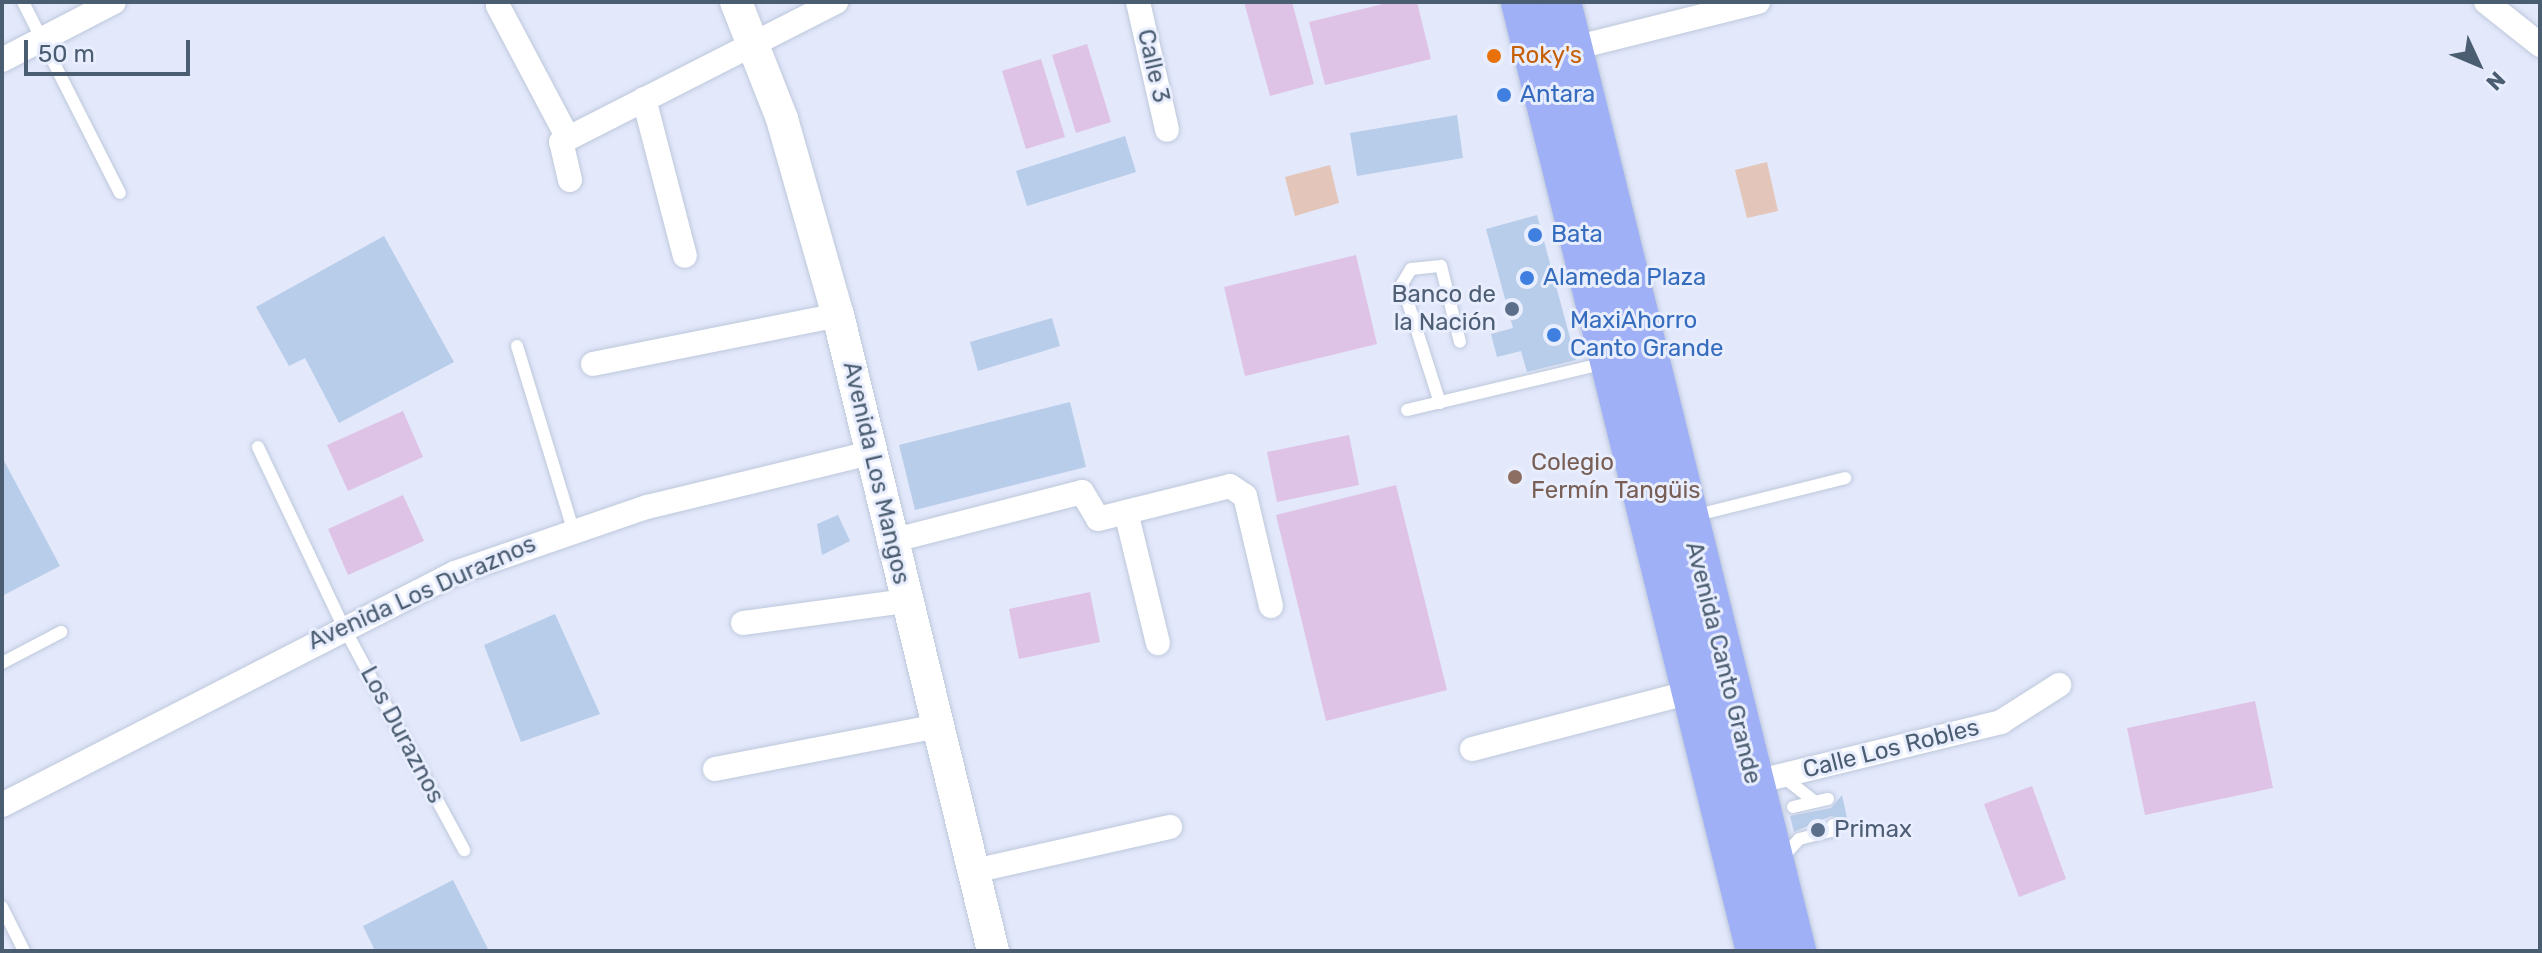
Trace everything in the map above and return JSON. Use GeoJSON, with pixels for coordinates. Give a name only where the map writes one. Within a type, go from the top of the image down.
{"type":"FeatureCollection","features":[{"type":"Feature","properties":{"kind":"main road","name":"Avenida Canto Grande"},"geometry":{"type":"LineString","coordinates":[[1521,2],[1756,951]]}},
{"type":"Feature","properties":{"kind":"main road","name":"Avenida Canto Grande"},"geometry":{"type":"LineString","coordinates":[[1561,2],[1687,518],[1791,846],[1796,951]]}},
{"type":"Feature","properties":{"kind":"street"},"geometry":{"type":"LineString","coordinates":[[2,60],[114,2]]}},
{"type":"Feature","properties":{"kind":"street","name":"Avenida Los Mangos"},"geometry":{"type":"LineString","coordinates":[[736,2],[753,41],[838,315],[993,951]]}},
{"type":"Feature","properties":{"kind":"street"},"geometry":{"type":"LineString","coordinates":[[570,180],[560,153],[568,138],[753,41],[836,2]]}},
{"type":"Feature","properties":{"kind":"street","name":"Calle 3"},"geometry":{"type":"LineString","coordinates":[[1138,2],[1167,130]]}},
{"type":"Feature","properties":{"kind":"street"},"geometry":{"type":"LineString","coordinates":[[1535,59],[1758,2]]}},
{"type":"Feature","properties":{"kind":"street"},"geometry":{"type":"LineString","coordinates":[[2486,2],[2540,45]]}},
{"type":"Feature","properties":{"kind":"street"},"geometry":{"type":"LineString","coordinates":[[498,6],[568,138]]}},
{"type":"Feature","properties":{"kind":"street"},"geometry":{"type":"LineString","coordinates":[[644,99],[685,256]]}},
{"type":"Feature","properties":{"kind":"street"},"geometry":{"type":"LineString","coordinates":[[593,364],[838,315]]}},
{"type":"Feature","properties":{"kind":"street","name":"Avenida Los Duraznos"},"geometry":{"type":"LineString","coordinates":[[2,805],[343,626],[455,573],[573,529],[871,453]]}},
{"type":"Feature","properties":{"kind":"street"},"geometry":{"type":"LineString","coordinates":[[891,541],[1082,492],[1098,519],[1239,488],[1271,606]]}},
{"type":"Feature","properties":{"kind":"street"},"geometry":{"type":"LineString","coordinates":[[1126,512],[1158,643]]}},
{"type":"Feature","properties":{"kind":"street"},"geometry":{"type":"LineString","coordinates":[[743,623],[906,601]]}},
{"type":"Feature","properties":{"kind":"street","name":"Calle Los Robles"},"geometry":{"type":"LineString","coordinates":[[1715,792],[2001,722],[2059,685]]}},
{"type":"Feature","properties":{"kind":"street"},"geometry":{"type":"LineString","coordinates":[[1472,749],[1691,692]]}},
{"type":"Feature","properties":{"kind":"street"},"geometry":{"type":"LineString","coordinates":[[715,769],[938,726]]}},
{"type":"Feature","properties":{"kind":"street"},"geometry":{"type":"LineString","coordinates":[[974,871],[1170,827]]}},
{"type":"Feature","properties":{"kind":"lane"},"geometry":{"type":"LineString","coordinates":[[23,2],[120,193]]}},
{"type":"Feature","properties":{"kind":"lane"},"geometry":{"type":"LineString","coordinates":[[1440,403],[1402,284],[1411,269],[1441,266],[1460,342]]}},
{"type":"Feature","properties":{"kind":"lane"},"geometry":{"type":"LineString","coordinates":[[517,346],[573,529]]}},
{"type":"Feature","properties":{"kind":"lane"},"geometry":{"type":"LineString","coordinates":[[1407,410],[1609,363]]}},
{"type":"Feature","properties":{"kind":"lane","name":"Los Duraznos"},"geometry":{"type":"LineString","coordinates":[[258,447],[343,626],[464,850]]}},
{"type":"Feature","properties":{"kind":"lane"},"geometry":{"type":"LineString","coordinates":[[1687,518],[1845,478]]}},
{"type":"Feature","properties":{"kind":"lane"},"geometry":{"type":"LineString","coordinates":[[2,663],[61,632]]}},
{"type":"Feature","properties":{"kind":"lane"},"geometry":{"type":"LineString","coordinates":[[1768,780],[1813,800]]}},
{"type":"Feature","properties":{"kind":"lane"},"geometry":{"type":"LineString","coordinates":[[1793,807],[1828,799]]}},
{"type":"Feature","properties":{"kind":"lane"},"geometry":{"type":"LineString","coordinates":[[1791,846],[1832,831],[1833,825]]}},
{"type":"Feature","properties":{"kind":"lane"},"geometry":{"type":"LineString","coordinates":[[2,907],[24,951]]}},
{"type":"Feature","properties":{"kind":"shaded area"},"geometry":{"type":"Polygon","coordinates":[[[1244,2],[1292,2],[1314,84],[1270,96],[1244,2]]]}},
{"type":"Feature","properties":{"kind":"shaded area"},"geometry":{"type":"Polygon","coordinates":[[[1391,2],[1417,2],[1431,59],[1325,85],[1309,22],[1391,2]]]}},
{"type":"Feature","properties":{"kind":"shaded area"},"geometry":{"type":"Polygon","coordinates":[[[1087,44],[1111,122],[1076,133],[1052,55],[1087,44]]]}},
{"type":"Feature","properties":{"kind":"shaded area"},"geometry":{"type":"Polygon","coordinates":[[[1041,59],[1065,137],[1026,149],[1002,71],[1041,59]]]}},
{"type":"Feature","properties":{"kind":"shaded area"},"geometry":{"type":"Polygon","coordinates":[[[1767,162],[1778,211],[1747,218],[1735,170],[1767,162]]]}},
{"type":"Feature","properties":{"kind":"shaded area"},"geometry":{"type":"Polygon","coordinates":[[[1330,165],[1339,203],[1295,216],[1285,177],[1330,165]]]}},
{"type":"Feature","properties":{"kind":"shaded area"},"geometry":{"type":"Polygon","coordinates":[[[1356,255],[1377,344],[1245,376],[1224,287],[1356,255]]]}},
{"type":"Feature","properties":{"kind":"shaded area"},"geometry":{"type":"Polygon","coordinates":[[[403,411],[423,457],[348,491],[327,445],[403,411]]]}},
{"type":"Feature","properties":{"kind":"shaded area"},"geometry":{"type":"Polygon","coordinates":[[[1349,435],[1359,485],[1277,502],[1267,452],[1349,435]]]}},
{"type":"Feature","properties":{"kind":"shaded area"},"geometry":{"type":"Polygon","coordinates":[[[1396,485],[1447,690],[1326,721],[1276,515],[1396,485]]]}},
{"type":"Feature","properties":{"kind":"shaded area"},"geometry":{"type":"Polygon","coordinates":[[[403,495],[424,541],[348,575],[328,529],[403,495]]]}},
{"type":"Feature","properties":{"kind":"shaded area"},"geometry":{"type":"Polygon","coordinates":[[[1090,592],[1100,642],[1019,659],[1009,609],[1090,592]]]}},
{"type":"Feature","properties":{"kind":"shaded area"},"geometry":{"type":"Polygon","coordinates":[[[2255,701],[2273,788],[2145,815],[2127,728],[2255,701]]]}},
{"type":"Feature","properties":{"kind":"shaded area"},"geometry":{"type":"Polygon","coordinates":[[[2032,786],[2066,879],[2019,897],[1984,804],[2032,786]]]}},
{"type":"Feature","properties":{"kind":"building"},"geometry":{"type":"Polygon","coordinates":[[[1457,115],[1463,158],[1357,176],[1350,133],[1457,115]]]}},
{"type":"Feature","properties":{"kind":"building"},"geometry":{"type":"Polygon","coordinates":[[[1125,136],[1136,172],[1027,206],[1016,171],[1125,136]]]}},
{"type":"Feature","properties":{"kind":"building","name":"Alameda Plaza"},"geometry":{"type":"Polygon","coordinates":[[[1537,215],[1576,360],[1527,372],[1521,351],[1497,357],[1491,334],[1513,328],[1486,229],[1537,215]]]}},
{"type":"Feature","properties":{"kind":"building"},"geometry":{"type":"Polygon","coordinates":[[[384,236],[454,362],[339,423],[305,358],[289,366],[256,307],[384,236]]]}},
{"type":"Feature","properties":{"kind":"building"},"geometry":{"type":"Polygon","coordinates":[[[1052,318],[1060,346],[978,371],[970,342],[1052,318]]]}},
{"type":"Feature","properties":{"kind":"building"},"geometry":{"type":"Polygon","coordinates":[[[1070,402],[1086,467],[915,510],[899,445],[1070,402]]]}},
{"type":"Feature","properties":{"kind":"building"},"geometry":{"type":"Polygon","coordinates":[[[2,457],[60,566],[2,596],[2,457]]]}},
{"type":"Feature","properties":{"kind":"building"},"geometry":{"type":"Polygon","coordinates":[[[838,515],[850,541],[822,555],[817,524],[838,515]]]}},
{"type":"Feature","properties":{"kind":"building"},"geometry":{"type":"Polygon","coordinates":[[[555,614],[600,714],[521,742],[484,645],[555,614]]]}},
{"type":"Feature","properties":{"kind":"building"},"geometry":{"type":"Polygon","coordinates":[[[1842,795],[1848,822],[1831,816],[1794,832],[1790,816],[1831,808],[1842,795]]]}},
{"type":"Feature","properties":{"kind":"building"},"geometry":{"type":"Polygon","coordinates":[[[453,880],[489,951],[375,951],[363,926],[453,880]]]}},
{"type":"Feature","properties":{"kind":"place","name":"Roky's"},"geometry":{"type":"Point","coordinates":[1494,56]}},
{"type":"Feature","properties":{"kind":"place","name":"Antara"},"geometry":{"type":"Point","coordinates":[1504,95]}},
{"type":"Feature","properties":{"kind":"place","name":"Bata"},"geometry":{"type":"Point","coordinates":[1535,235]}},
{"type":"Feature","properties":{"kind":"place","name":"Alameda Plaza"},"geometry":{"type":"Point","coordinates":[1527,278]}},
{"type":"Feature","properties":{"kind":"place","name":"Banco de la Nación"},"geometry":{"type":"Point","coordinates":[1512,309]}},
{"type":"Feature","properties":{"kind":"place","name":"MaxiAhorro Canto Grande"},"geometry":{"type":"Point","coordinates":[1554,335]}},
{"type":"Feature","properties":{"kind":"place","name":"Colegio Fermín Tangüis"},"geometry":{"type":"Point","coordinates":[1515,477]}},
{"type":"Feature","properties":{"kind":"place","name":"Primax"},"geometry":{"type":"Point","coordinates":[1818,830]}}]}
